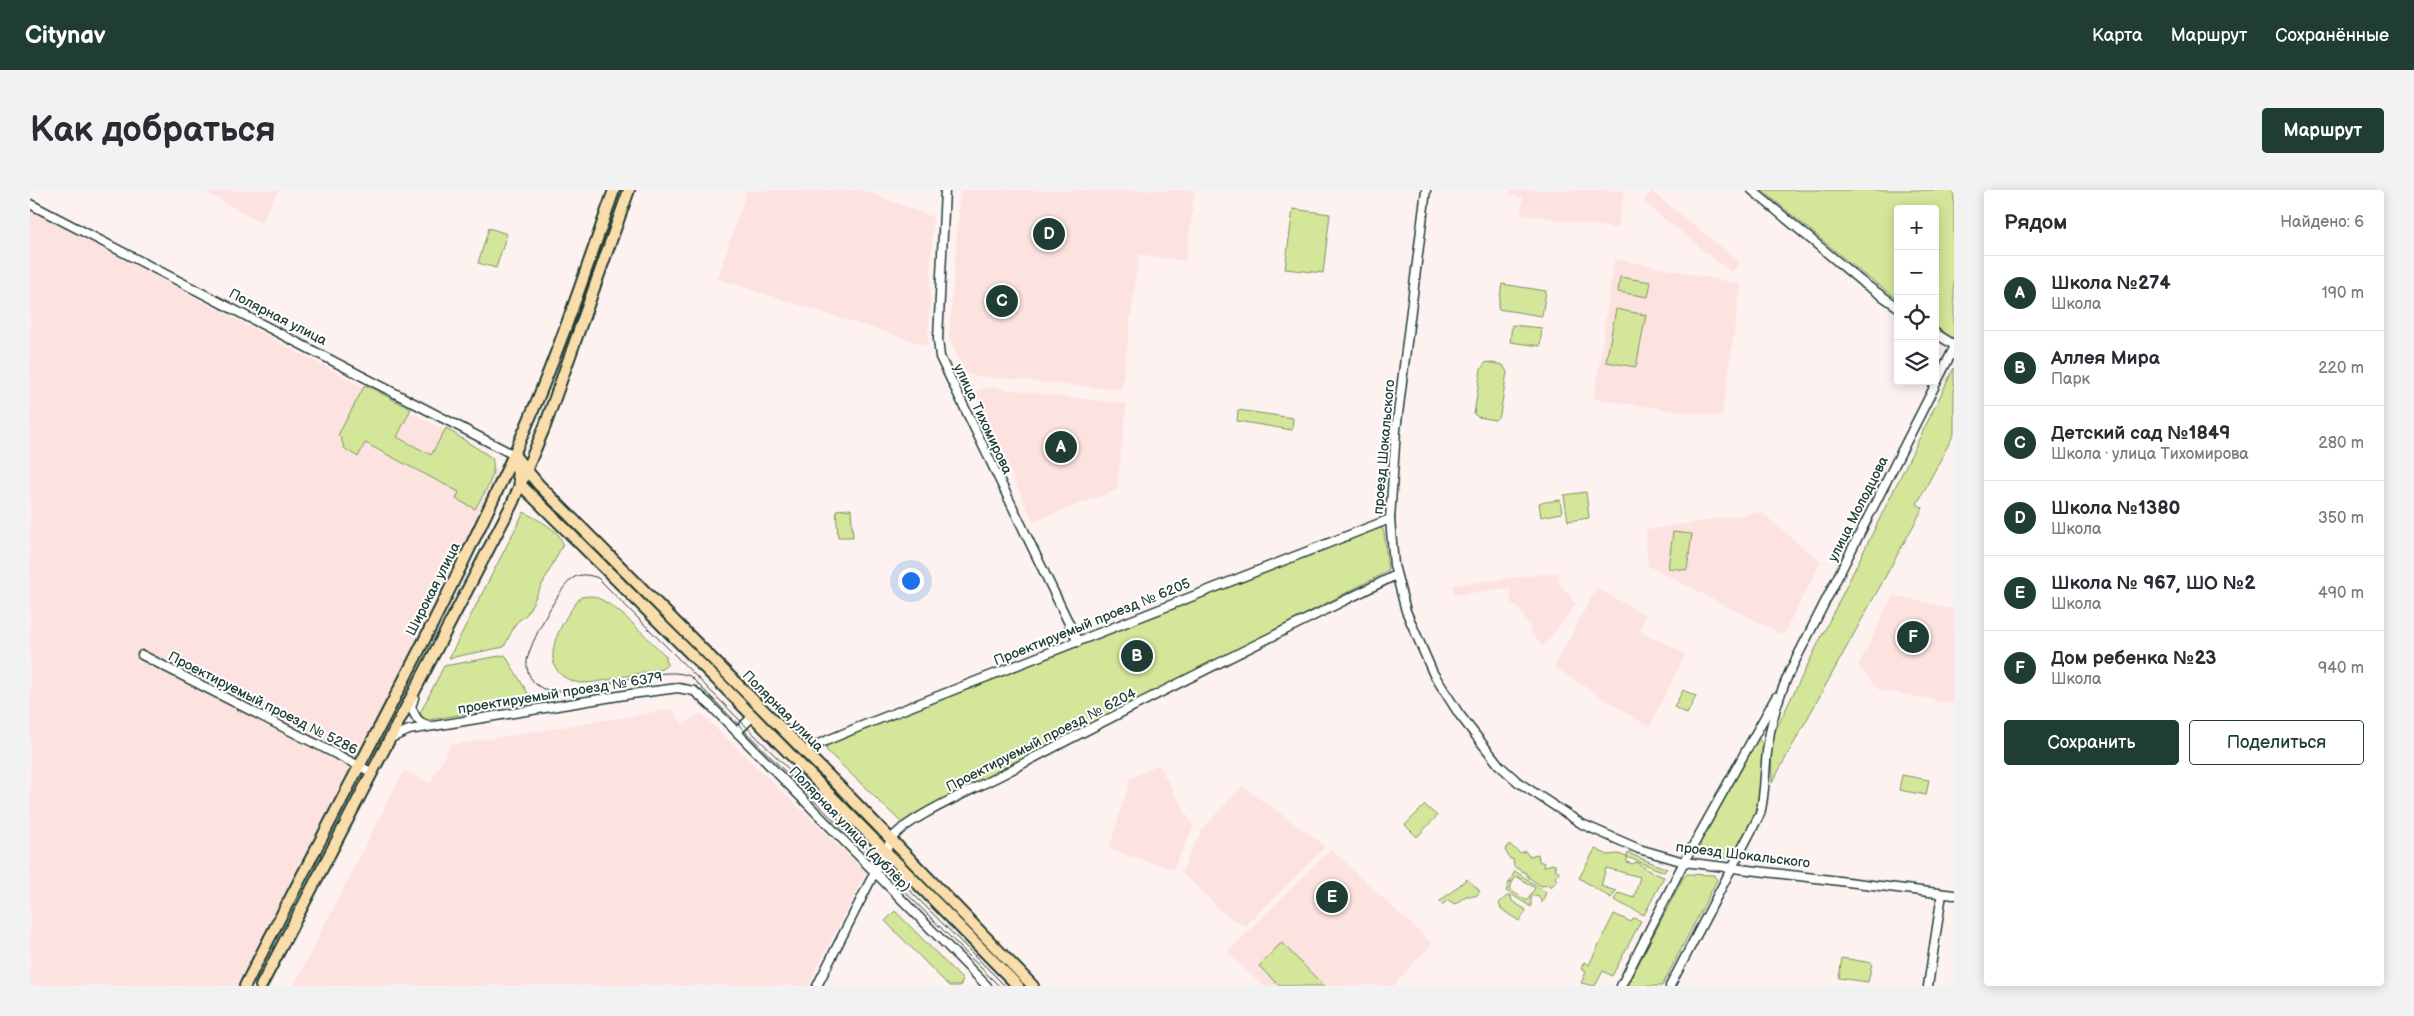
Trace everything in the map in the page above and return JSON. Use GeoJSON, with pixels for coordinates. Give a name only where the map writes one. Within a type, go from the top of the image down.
{"type":"FeatureCollection","features":[{"type":"Feature","properties":{"kind":"main road","name":"Широкая улица"},"geometry":{"type":"LineString","coordinates":[[245,986],[359,766],[514,455],[542,390],[614,190]]}},
{"type":"Feature","properties":{"kind":"main road"},"geometry":{"type":"LineString","coordinates":[[261,986],[418,687],[520,484],[549,414],[629,190]]}},
{"type":"Feature","properties":{"kind":"main road","name":"Полярная улица"},"geometry":{"type":"LineString","coordinates":[[514,455],[527,468],[538,485],[805,752],[1033,986]]}},
{"type":"Feature","properties":{"kind":"main road"},"geometry":{"type":"LineString","coordinates":[[514,455],[520,484]]}},
{"type":"Feature","properties":{"kind":"main road","name":"Полярная улица"},"geometry":{"type":"LineString","coordinates":[[520,484],[753,716],[1018,986]]}},
{"type":"Feature","properties":{"kind":"street","name":"улица Тихомирова"},"geometry":{"type":"LineString","coordinates":[[944,190],[938,339],[940,356],[1078,642]]}},
{"type":"Feature","properties":{"kind":"street","name":"проезд Шокальского"},"geometry":{"type":"LineString","coordinates":[[1426,190],[1396,430],[1390,519],[1396,575],[1416,638],[1433,673],[1453,707],[1507,774],[1542,799],[1588,827],[1639,849],[1684,862],[1954,895]]}},
{"type":"Feature","properties":{"kind":"street"},"geometry":{"type":"LineString","coordinates":[[1752,190],[1862,282],[1894,303]]}},
{"type":"Feature","properties":{"kind":"street","name":"Полярная улица"},"geometry":{"type":"LineString","coordinates":[[30,204],[514,455]]}},
{"type":"Feature","properties":{"kind":"street"},"geometry":{"type":"LineString","coordinates":[[1939,336],[1954,347]]}},
{"type":"Feature","properties":{"kind":"street","name":"улица Молодцова"},"geometry":{"type":"LineString","coordinates":[[1621,986],[1684,862],[1786,680],[1954,347]]}},
{"type":"Feature","properties":{"kind":"street","name":"Проектируемый проезд № 6205"},"geometry":{"type":"LineString","coordinates":[[805,752],[816,745],[859,727],[1390,519]]}},
{"type":"Feature","properties":{"kind":"street","name":"Проектируемый проезд № 6204"},"geometry":{"type":"LineString","coordinates":[[891,840],[901,828],[957,797],[1209,666],[1396,575]]}},
{"type":"Feature","properties":{"kind":"street","name":"Проектируемый проезд № 5286"},"geometry":{"type":"LineString","coordinates":[[142,655],[373,773]]}},
{"type":"Feature","properties":{"kind":"street","name":"улица Молодцова"},"geometry":{"type":"LineString","coordinates":[[1670,986],[1760,814],[1765,793],[1767,746],[1772,722],[1786,680]]}},
{"type":"Feature","properties":{"kind":"street"},"geometry":{"type":"LineString","coordinates":[[418,687],[411,707],[420,723],[430,726]]}},
{"type":"Feature","properties":{"kind":"street","name":"проектируемый проезд № 6379"},"geometry":{"type":"LineString","coordinates":[[391,738],[409,730],[430,726],[631,694],[678,688],[694,691]]}},
{"type":"Feature","properties":{"kind":"street","name":"Полярная улица (дублёр)"},"geometry":{"type":"LineString","coordinates":[[694,691],[737,732],[987,986]]}},
{"type":"Feature","properties":{"kind":"street"},"geometry":{"type":"LineString","coordinates":[[737,732],[753,716]]}},
{"type":"Feature","properties":{"kind":"street"},"geometry":{"type":"LineString","coordinates":[[1753,739],[1763,738],[1767,746]]}},
{"type":"Feature","properties":{"kind":"street"},"geometry":{"type":"LineString","coordinates":[[817,986],[891,840]]}},
{"type":"Feature","properties":{"kind":"street"},"geometry":{"type":"LineString","coordinates":[[1928,986],[1942,894]]}},
{"type":"Feature","properties":{"kind":"shaded area"},"geometry":{"type":"Polygon","coordinates":[[[202,190],[279,190],[261,223],[202,190]]]}},
{"type":"Feature","properties":{"kind":"shaded area"},"geometry":{"type":"Polygon","coordinates":[[[747,190],[862,190],[933,217],[928,346],[717,279],[747,190]]]}},
{"type":"Feature","properties":{"kind":"shaded area"},"geometry":{"type":"Polygon","coordinates":[[[960,190],[1195,190],[1186,261],[1139,255],[1122,390],[967,375],[949,338],[960,190]]]}},
{"type":"Feature","properties":{"kind":"shaded area"},"geometry":{"type":"Polygon","coordinates":[[[1510,190],[1625,190],[1618,229],[1520,214],[1523,197],[1509,195],[1510,190]]]}},
{"type":"Feature","properties":{"kind":"shaded area"},"geometry":{"type":"Polygon","coordinates":[[[1651,191],[1740,262],[1732,273],[1643,202],[1651,191]]]}},
{"type":"Feature","properties":{"kind":"shaded area"},"geometry":{"type":"Polygon","coordinates":[[[30,210],[488,453],[497,472],[494,486],[458,561],[237,986],[30,986],[30,210]]]}},
{"type":"Feature","properties":{"kind":"shaded area"},"geometry":{"type":"Polygon","coordinates":[[[1614,258],[1741,284],[1722,417],[1594,399],[1614,258]]]}},
{"type":"Feature","properties":{"kind":"shaded area"},"geometry":{"type":"Polygon","coordinates":[[[989,387],[1127,404],[1117,490],[1033,522],[974,391],[989,387]]]}},
{"type":"Feature","properties":{"kind":"shaded area"},"geometry":{"type":"Polygon","coordinates":[[[1761,512],[1821,562],[1783,635],[1648,566],[1645,530],[1761,512]]]}},
{"type":"Feature","properties":{"kind":"shaded area"},"geometry":{"type":"Polygon","coordinates":[[[1558,572],[1559,582],[1576,604],[1543,647],[1529,631],[1530,627],[1516,605],[1511,605],[1510,588],[1454,595],[1453,585],[1558,572]]]}},
{"type":"Feature","properties":{"kind":"shaded area"},"geometry":{"type":"Polygon","coordinates":[[[1596,588],[1646,615],[1639,631],[1686,654],[1649,727],[1554,667],[1596,588]]]}},
{"type":"Feature","properties":{"kind":"shaded area"},"geometry":{"type":"Polygon","coordinates":[[[1893,595],[1954,609],[1954,704],[1879,690],[1858,666],[1893,595]]]}},
{"type":"Feature","properties":{"kind":"shaded area"},"geometry":{"type":"Polygon","coordinates":[[[673,709],[683,724],[701,713],[866,872],[808,986],[293,986],[404,770],[430,783],[450,745],[673,709]]]}},
{"type":"Feature","properties":{"kind":"shaded area"},"geometry":{"type":"Polygon","coordinates":[[[1158,764],[1194,827],[1173,869],[1113,851],[1110,846],[1130,779],[1158,764]]]}},
{"type":"Feature","properties":{"kind":"shaded area"},"geometry":{"type":"Polygon","coordinates":[[[1242,786],[1326,846],[1246,926],[1225,915],[1181,872],[1202,830],[1242,786]]]}},
{"type":"Feature","properties":{"kind":"shaded area"},"geometry":{"type":"Polygon","coordinates":[[[1331,849],[1432,944],[1393,986],[1263,986],[1227,952],[1331,849]]]}},
{"type":"Feature","properties":{"kind":"green space"},"geometry":{"type":"Polygon","coordinates":[[[1762,190],[1954,190],[1954,339],[1939,329],[1939,205],[1894,205],[1894,296],[1863,274],[1762,190]]]}},
{"type":"Feature","properties":{"kind":"green space"},"geometry":{"type":"Polygon","coordinates":[[[1293,209],[1330,214],[1323,273],[1285,269],[1293,209]]]}},
{"type":"Feature","properties":{"kind":"green space"},"geometry":{"type":"Polygon","coordinates":[[[489,228],[507,234],[496,268],[478,263],[489,228]]]}},
{"type":"Feature","properties":{"kind":"green space"},"geometry":{"type":"Polygon","coordinates":[[[1620,277],[1651,282],[1648,297],[1618,292],[1620,277]]]}},
{"type":"Feature","properties":{"kind":"green space"},"geometry":{"type":"Polygon","coordinates":[[[1502,284],[1546,291],[1542,316],[1498,309],[1502,284]]]}},
{"type":"Feature","properties":{"kind":"green space"},"geometry":{"type":"Polygon","coordinates":[[[1616,309],[1646,315],[1636,367],[1606,362],[1616,309]]]}},
{"type":"Feature","properties":{"kind":"green space"},"geometry":{"type":"Polygon","coordinates":[[[1512,325],[1542,328],[1540,346],[1510,342],[1512,325]]]}},
{"type":"Feature","properties":{"kind":"green space"},"geometry":{"type":"Polygon","coordinates":[[[1486,362],[1503,365],[1507,372],[1500,415],[1495,420],[1478,417],[1474,414],[1481,369],[1486,362]]]}},
{"type":"Feature","properties":{"kind":"green space"},"geometry":{"type":"Polygon","coordinates":[[[1954,368],[1954,434],[1917,504],[1923,508],[1772,783],[1771,741],[1774,733],[1954,368]]]}},
{"type":"Feature","properties":{"kind":"green space"},"geometry":{"type":"Polygon","coordinates":[[[365,385],[411,409],[397,437],[431,455],[446,428],[492,458],[493,471],[491,478],[475,509],[456,499],[459,492],[365,443],[358,457],[344,448],[338,435],[365,385]]]}},
{"type":"Feature","properties":{"kind":"green space"},"geometry":{"type":"Polygon","coordinates":[[[1238,410],[1293,418],[1292,430],[1237,421],[1238,410]]]}},
{"type":"Feature","properties":{"kind":"green space"},"geometry":{"type":"Polygon","coordinates":[[[1586,492],[1589,518],[1568,521],[1564,495],[1586,492]]]}},
{"type":"Feature","properties":{"kind":"green space"},"geometry":{"type":"Polygon","coordinates":[[[1560,500],[1562,513],[1541,517],[1539,503],[1560,500]]]}},
{"type":"Feature","properties":{"kind":"green space"},"geometry":{"type":"Polygon","coordinates":[[[851,509],[853,537],[838,537],[836,510],[851,509]]]}},
{"type":"Feature","properties":{"kind":"green space"},"geometry":{"type":"Polygon","coordinates":[[[524,512],[553,529],[563,544],[527,614],[516,623],[504,647],[449,658],[524,512]]]}},
{"type":"Feature","properties":{"kind":"green space"},"geometry":{"type":"Polygon","coordinates":[[[1377,528],[1382,528],[1384,532],[1388,571],[903,824],[826,750],[827,743],[1377,528]]]}},
{"type":"Feature","properties":{"kind":"green space"},"geometry":{"type":"Polygon","coordinates":[[[1673,532],[1692,534],[1687,570],[1668,568],[1673,532]]]}},
{"type":"Feature","properties":{"kind":"green space"},"geometry":{"type":"Polygon","coordinates":[[[592,596],[611,606],[631,622],[666,656],[667,665],[662,669],[591,683],[577,682],[564,677],[556,669],[553,659],[557,637],[568,614],[581,597],[592,596]]]}},
{"type":"Feature","properties":{"kind":"green space"},"geometry":{"type":"Polygon","coordinates":[[[505,655],[533,702],[429,720],[423,718],[420,713],[444,666],[505,655]]]}},
{"type":"Feature","properties":{"kind":"green space"},"geometry":{"type":"Polygon","coordinates":[[[1683,690],[1696,696],[1687,714],[1674,707],[1683,690]]]}},
{"type":"Feature","properties":{"kind":"green space"},"geometry":{"type":"Polygon","coordinates":[[[1758,739],[1763,743],[1758,799],[1745,838],[1734,855],[1722,858],[1709,856],[1701,848],[1700,842],[1758,739]]]}},
{"type":"Feature","properties":{"kind":"green space"},"geometry":{"type":"Polygon","coordinates":[[[1902,775],[1929,780],[1926,795],[1899,790],[1902,775]]]}},
{"type":"Feature","properties":{"kind":"green space"},"geometry":{"type":"Polygon","coordinates":[[[1425,805],[1437,816],[1417,837],[1405,825],[1425,805]]]}},
{"type":"Feature","properties":{"kind":"green space"},"geometry":{"type":"Polygon","coordinates":[[[1509,844],[1520,853],[1525,851],[1529,856],[1538,854],[1539,861],[1544,863],[1543,867],[1555,865],[1556,870],[1560,872],[1555,877],[1557,881],[1551,887],[1549,885],[1541,886],[1528,877],[1526,873],[1514,867],[1513,859],[1510,859],[1505,850],[1509,844]]]}},
{"type":"Feature","properties":{"kind":"green space"},"geometry":{"type":"Polygon","coordinates":[[[1595,849],[1608,855],[1618,854],[1627,857],[1627,862],[1632,864],[1637,862],[1649,871],[1664,877],[1644,915],[1614,900],[1618,893],[1634,898],[1640,877],[1606,868],[1601,886],[1616,891],[1611,898],[1579,878],[1595,849]]]}},
{"type":"Feature","properties":{"kind":"green space"},"geometry":{"type":"Polygon","coordinates":[[[1628,853],[1667,869],[1664,872],[1627,857],[1628,853]]]}},
{"type":"Feature","properties":{"kind":"green space"},"geometry":{"type":"Polygon","coordinates":[[[1515,871],[1546,892],[1542,903],[1538,895],[1531,897],[1531,907],[1506,891],[1509,882],[1512,883],[1510,890],[1527,901],[1535,888],[1516,876],[1513,882],[1510,881],[1515,871]]]}},
{"type":"Feature","properties":{"kind":"green space"},"geometry":{"type":"Polygon","coordinates":[[[1687,874],[1714,875],[1717,880],[1662,986],[1627,986],[1683,878],[1687,874]]]}},
{"type":"Feature","properties":{"kind":"green space"},"geometry":{"type":"Polygon","coordinates":[[[1467,879],[1480,891],[1476,896],[1466,896],[1455,904],[1448,900],[1442,905],[1439,902],[1467,879]]]}},
{"type":"Feature","properties":{"kind":"green space"},"geometry":{"type":"Polygon","coordinates":[[[1507,896],[1511,896],[1512,901],[1525,909],[1526,912],[1519,921],[1501,909],[1499,903],[1507,896]]]}},
{"type":"Feature","properties":{"kind":"green space"},"geometry":{"type":"Polygon","coordinates":[[[895,911],[963,980],[960,986],[949,986],[885,921],[895,911]]]}},
{"type":"Feature","properties":{"kind":"green space"},"geometry":{"type":"Polygon","coordinates":[[[1614,914],[1631,922],[1634,918],[1641,921],[1612,976],[1603,971],[1595,986],[1581,983],[1586,972],[1581,969],[1584,962],[1589,965],[1614,914]]]}},
{"type":"Feature","properties":{"kind":"green space"},"geometry":{"type":"Polygon","coordinates":[[[1281,943],[1324,986],[1279,986],[1259,966],[1281,943]]]}},
{"type":"Feature","properties":{"kind":"green space"},"geometry":{"type":"Polygon","coordinates":[[[1842,958],[1872,963],[1868,982],[1839,978],[1842,958]]]}},
{"type":"Feature","properties":{"kind":"tram line"},"geometry":{"type":"LineString","coordinates":[[999,986],[690,676],[674,673],[654,674],[566,691],[549,690],[537,685],[530,677],[528,671],[527,661],[529,653],[553,604],[567,583],[579,575],[589,575],[598,578],[1005,986]]}},
{"type":"Feature","properties":{"kind":"place","name":"Школа №1380"},"geometry":{"type":"Point","coordinates":[1049,234]}},
{"type":"Feature","properties":{"kind":"place","name":"Детский сад №1849"},"geometry":{"type":"Point","coordinates":[1002,301]}},
{"type":"Feature","properties":{"kind":"place","name":"Школа №274"},"geometry":{"type":"Point","coordinates":[1061,447]}},
{"type":"Feature","properties":{"kind":"place","name":"Дом ребенка №23"},"geometry":{"type":"Point","coordinates":[1913,637]}},
{"type":"Feature","properties":{"kind":"place","name":"Аллея Мира"},"geometry":{"type":"Point","coordinates":[1137,656]}},
{"type":"Feature","properties":{"kind":"place","name":"Школа № 967, ШО №2"},"geometry":{"type":"Point","coordinates":[1332,897]}}]}
